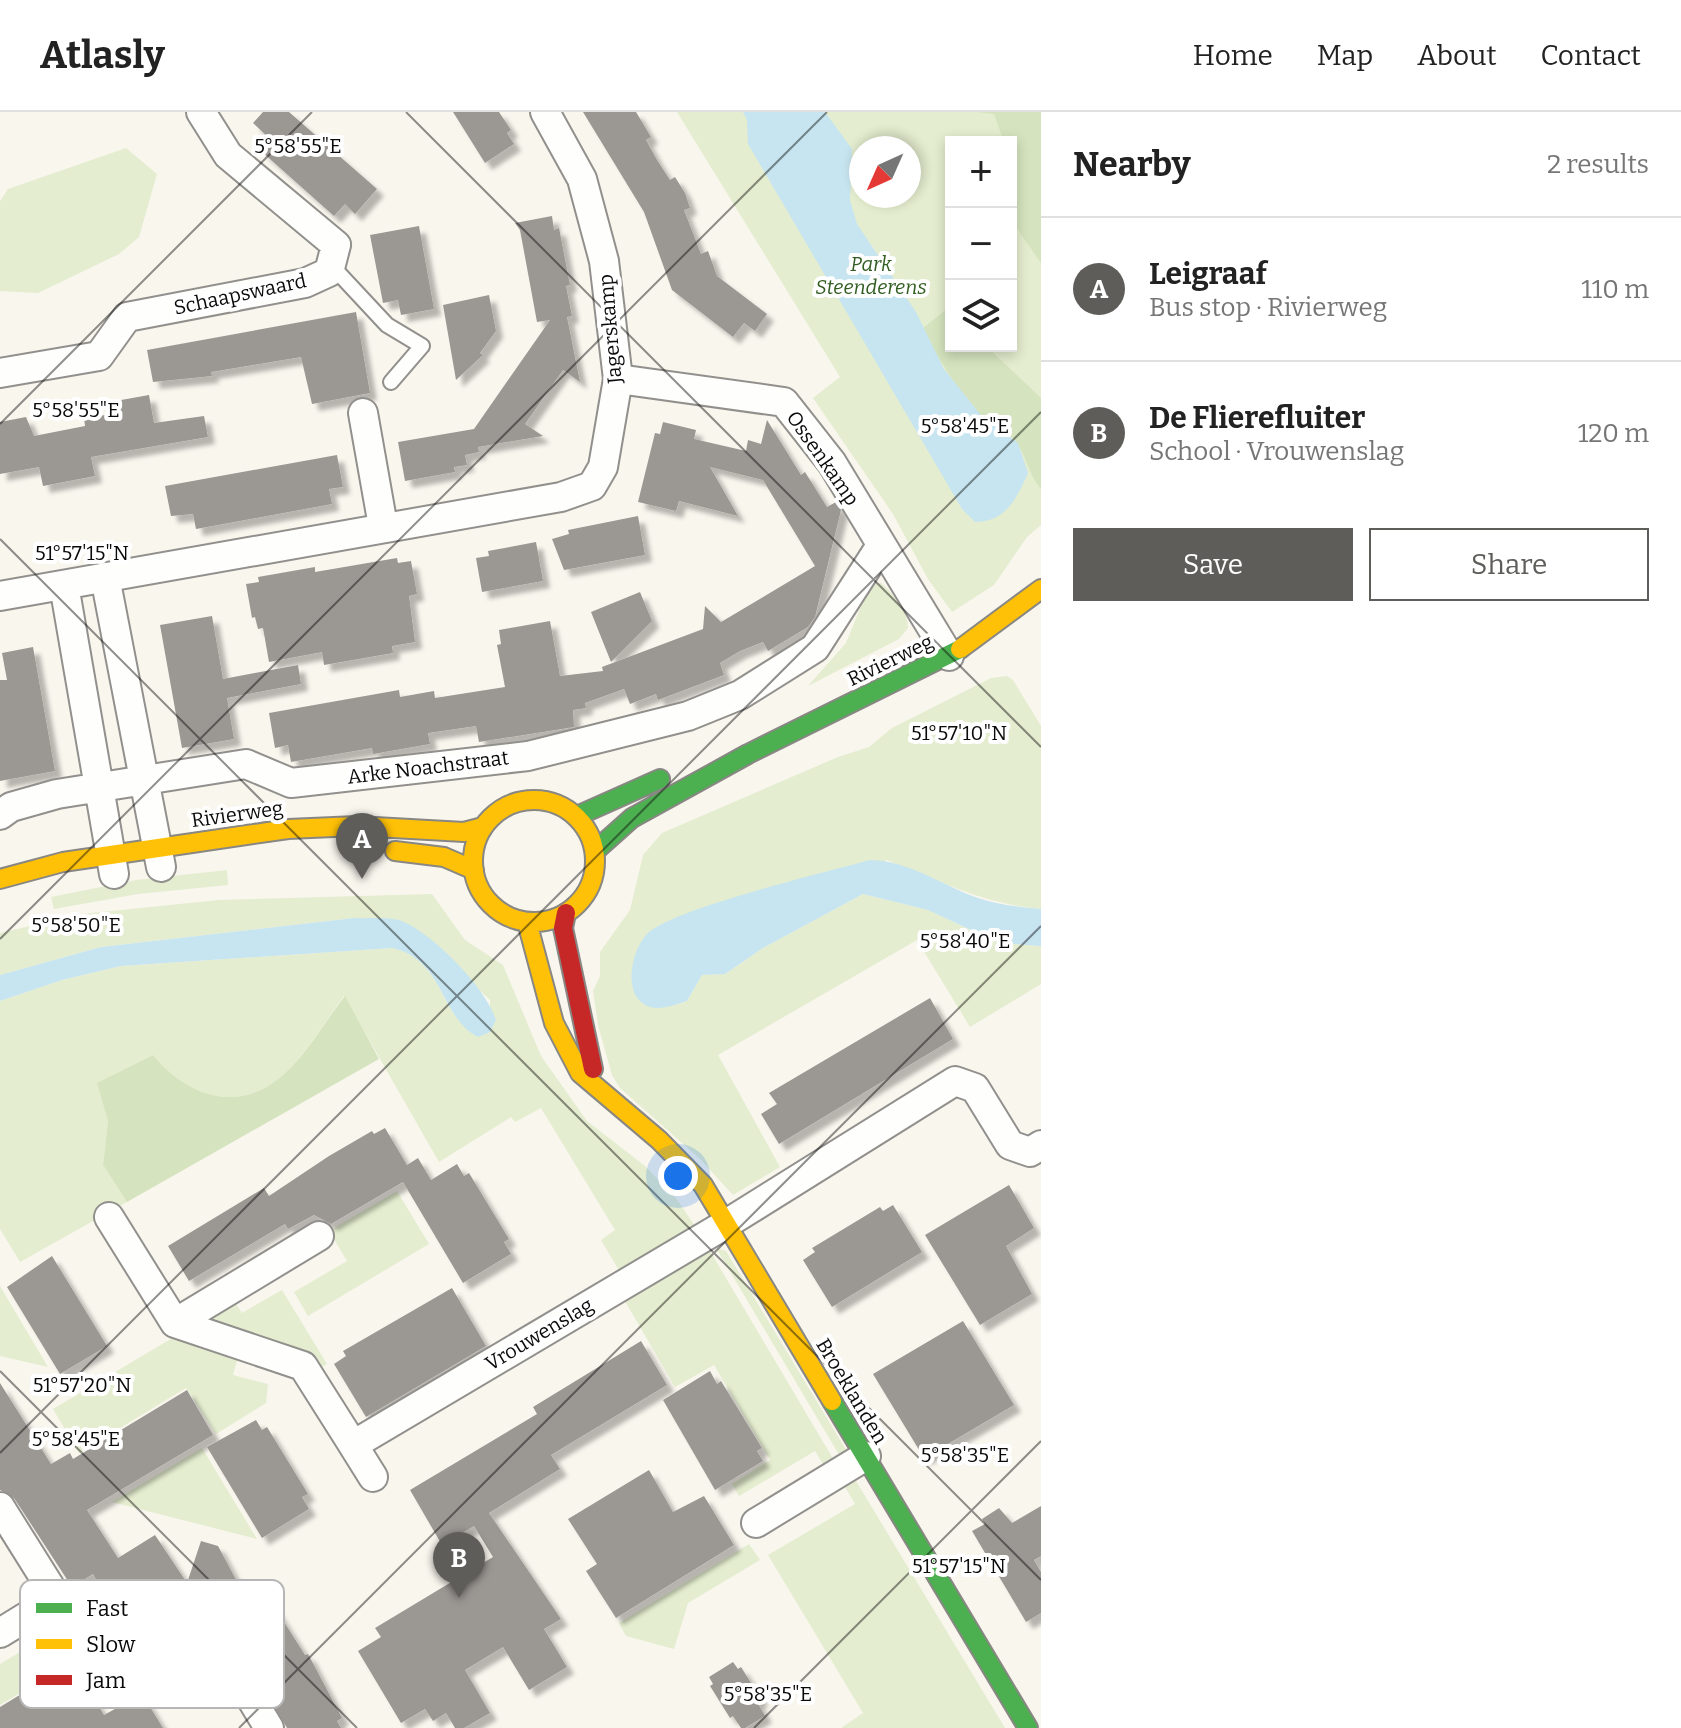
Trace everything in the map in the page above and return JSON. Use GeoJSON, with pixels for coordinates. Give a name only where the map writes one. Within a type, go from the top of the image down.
{"type":"FeatureCollection","features":[{"type":"Feature","properties":{"kind":"street","name":"Schaapswaard"},"geometry":{"type":"LineString","coordinates":[[0,373],[99,356],[127,317],[305,283],[329,272],[336,245],[228,155],[201,112]]}},
{"type":"Feature","properties":{"kind":"street","name":"Jagerskamp"},"geometry":{"type":"LineString","coordinates":[[0,596],[561,497],[592,486],[603,467],[618,379],[604,261],[586,192],[545,112]]}},
{"type":"Feature","properties":{"kind":"street","name":"Ossenkamp"},"geometry":{"type":"LineString","coordinates":[[618,379],[784,402],[832,463],[880,547],[949,656]]}},
{"type":"Feature","properties":{"kind":"street"},"geometry":{"type":"LineString","coordinates":[[363,413],[383,526]]}},
{"type":"Feature","properties":{"kind":"street","name":"Arke Noachstraat"},"geometry":{"type":"LineString","coordinates":[[0,815],[11,807],[101,786],[246,764],[291,783],[434,769],[539,753],[688,716],[740,695],[815,648],[880,547]]}},
{"type":"Feature","properties":{"kind":"street"},"geometry":{"type":"LineString","coordinates":[[105,577],[144,779],[136,866]]}},
{"type":"Feature","properties":{"kind":"street"},"geometry":{"type":"LineString","coordinates":[[64,585],[101,786],[136,866]]}},
{"type":"Feature","properties":{"kind":"street","name":"Rivierweg"},"geometry":{"type":"LineString","coordinates":[[595,851],[632,818],[748,754],[949,656],[1041,589]]}},
{"type":"Feature","properties":{"kind":"street","name":"Rivierweg"},"geometry":{"type":"LineString","coordinates":[[577,816],[593,812],[641,784],[748,754]]}},
{"type":"Feature","properties":{"kind":"street"},"geometry":{"type":"LineString","coordinates":[[523,800],[558,805],[577,816],[588,832],[595,851],[593,877],[582,898],[566,913],[549,920],[527,922],[492,905],[476,881],[474,851],[483,827],[497,812],[523,800]]}},
{"type":"Feature","properties":{"kind":"street","name":"Rivierweg"},"geometry":{"type":"LineString","coordinates":[[0,879],[136,866],[288,829],[357,826],[464,832],[483,827]]}},
{"type":"Feature","properties":{"kind":"street"},"geometry":{"type":"LineString","coordinates":[[373,850],[444,857],[474,870]]}},
{"type":"Feature","properties":{"kind":"street","name":"Broeklanden"},"geometry":{"type":"LineString","coordinates":[[566,913],[563,928],[582,1028],[592,1067],[610,1100]]}},
{"type":"Feature","properties":{"kind":"street","name":"Broeklanden"},"geometry":{"type":"LineString","coordinates":[[527,922],[554,1023],[565,1050],[580,1073],[659,1140],[703,1185],[1028,1728]]}},
{"type":"Feature","properties":{"kind":"street","name":"Vrouwenslag"},"geometry":{"type":"LineString","coordinates":[[353,1445],[726,1224],[955,1081],[975,1088],[1010,1145],[1030,1152],[1041,1145]]}},
{"type":"Feature","properties":{"kind":"street"},"geometry":{"type":"LineString","coordinates":[[109,1217],[175,1323],[303,1366],[373,1477]]}},
{"type":"Feature","properties":{"kind":"street"},"geometry":{"type":"LineString","coordinates":[[175,1323],[319,1236]]}},
{"type":"Feature","properties":{"kind":"street"},"geometry":{"type":"LineString","coordinates":[[756,1523],[866,1456]]}},
{"type":"Feature","properties":{"kind":"street"},"geometry":{"type":"LineString","coordinates":[[0,1507],[46,1580]]}},
{"type":"Feature","properties":{"kind":"street"},"geometry":{"type":"LineString","coordinates":[[0,1633],[20,1621]]}},
{"type":"Feature","properties":{"kind":"street"},"geometry":{"type":"LineString","coordinates":[[257,1708],[269,1728]]}},
{"type":"Feature","properties":{"kind":"lane"},"geometry":{"type":"LineString","coordinates":[[331,264],[387,325],[422,346],[391,382]]}},
{"type":"Feature","properties":{"kind":"green space","name":"Park Steenderens"},"geometry":{"type":"Polygon","coordinates":[[[677,112],[1041,112],[1041,525],[1027,537],[994,585],[952,612],[928,579],[893,514],[813,398],[840,377],[677,112]]]}},
{"type":"Feature","properties":{"kind":"green space"},"geometry":{"type":"Polygon","coordinates":[[[977,112],[1041,112],[1041,263],[1017,229],[1017,136],[1002,136],[994,114],[977,112]]]}},
{"type":"Feature","properties":{"kind":"green space"},"geometry":{"type":"Polygon","coordinates":[[[126,148],[157,174],[139,237],[119,254],[38,293],[0,291],[0,201],[8,189],[126,148]]]}},
{"type":"Feature","properties":{"kind":"green space"},"geometry":{"type":"Polygon","coordinates":[[[945,310],[945,352],[992,352],[1041,398],[1041,489],[1014,440],[971,403],[948,373],[923,328],[945,310]]]}},
{"type":"Feature","properties":{"kind":"green space"},"geometry":{"type":"Polygon","coordinates":[[[875,583],[881,583],[895,597],[903,609],[908,628],[899,639],[808,686],[846,643],[863,601],[875,583]]]}},
{"type":"Feature","properties":{"kind":"green space"},"geometry":{"type":"Polygon","coordinates":[[[1007,676],[1013,680],[1041,726],[1041,909],[981,897],[887,860],[637,996],[648,1005],[660,1007],[687,1001],[702,975],[725,974],[763,948],[863,894],[928,910],[999,943],[1041,946],[1041,984],[970,1027],[917,940],[718,1055],[780,1167],[733,1195],[700,1159],[620,1088],[612,1075],[598,1025],[593,991],[600,976],[600,952],[630,910],[643,855],[662,833],[838,757],[869,747],[892,728],[991,678],[1007,676]]]}},
{"type":"Feature","properties":{"kind":"green space"},"geometry":{"type":"Polygon","coordinates":[[[227,870],[228,885],[138,894],[54,909],[51,897],[136,880],[227,870]]]}},
{"type":"Feature","properties":{"kind":"green space"},"geometry":{"type":"Polygon","coordinates":[[[432,894],[465,940],[503,965],[541,1056],[587,1121],[645,1166],[676,1198],[695,1226],[620,1272],[601,1240],[615,1230],[541,1108],[515,1122],[511,1117],[439,1162],[344,996],[291,1067],[266,1087],[248,1095],[231,1097],[197,1090],[181,1081],[153,1055],[98,1083],[108,1121],[103,1165],[127,1202],[20,1262],[0,1229],[0,1001],[62,980],[121,966],[393,948],[423,965],[456,1017],[478,1036],[490,1032],[490,1000],[476,987],[354,918],[101,947],[0,975],[0,933],[82,914],[219,900],[432,894]]]}},
{"type":"Feature","properties":{"kind":"green space"},"geometry":{"type":"Polygon","coordinates":[[[345,996],[379,1059],[127,1202],[103,1165],[108,1121],[97,1083],[153,1055],[181,1081],[197,1090],[231,1097],[248,1095],[266,1087],[292,1067],[345,996]]]}},
{"type":"Feature","properties":{"kind":"green space"},"geometry":{"type":"Polygon","coordinates":[[[397,1191],[429,1244],[308,1316],[294,1292],[347,1261],[329,1231],[397,1191]]]}},
{"type":"Feature","properties":{"kind":"green space"},"geometry":{"type":"Polygon","coordinates":[[[707,1246],[835,1462],[825,1467],[815,1451],[739,1496],[732,1484],[770,1460],[714,1365],[675,1387],[622,1296],[707,1246]]]}},
{"type":"Feature","properties":{"kind":"green space"},"geometry":{"type":"Polygon","coordinates":[[[716,1248],[726,1251],[848,1453],[841,1458],[716,1248]]]}},
{"type":"Feature","properties":{"kind":"green space"},"geometry":{"type":"Polygon","coordinates":[[[0,1286],[48,1367],[0,1356],[0,1286]]]}},
{"type":"Feature","properties":{"kind":"green space"},"geometry":{"type":"Polygon","coordinates":[[[282,1290],[327,1364],[319,1369],[209,1323],[209,1316],[232,1298],[242,1313],[282,1290]]]}},
{"type":"Feature","properties":{"kind":"green space"},"geometry":{"type":"Polygon","coordinates":[[[174,1337],[238,1357],[233,1375],[268,1384],[266,1403],[216,1434],[186,1388],[79,1453],[53,1409],[174,1337]]]}},
{"type":"Feature","properties":{"kind":"green space"},"geometry":{"type":"Polygon","coordinates":[[[202,1448],[257,1539],[112,1502],[202,1448]]]}},
{"type":"Feature","properties":{"kind":"green space"},"geometry":{"type":"Polygon","coordinates":[[[856,1481],[1005,1728],[841,1728],[863,1713],[768,1555],[855,1504],[845,1487],[856,1481]]]}},
{"type":"Feature","properties":{"kind":"green space"},"geometry":{"type":"Polygon","coordinates":[[[749,1544],[760,1560],[688,1603],[674,1649],[626,1636],[619,1623],[749,1544]]]}},
{"type":"Feature","properties":{"kind":"green space"},"geometry":{"type":"Polygon","coordinates":[[[20,1652],[20,1693],[0,1705],[0,1664],[20,1652]]]}},
{"type":"Feature","properties":{"kind":"water"},"geometry":{"type":"Polygon","coordinates":[[[743,112],[825,112],[849,145],[849,208],[852,208],[857,224],[916,312],[944,369],[980,414],[1018,443],[1028,473],[1015,499],[995,518],[975,522],[962,509],[748,144],[747,120],[743,112]]]}},
{"type":"Feature","properties":{"kind":"water"},"geometry":{"type":"Polygon","coordinates":[[[870,860],[898,864],[986,900],[1041,909],[1041,946],[999,943],[928,910],[863,894],[763,948],[725,974],[702,975],[687,1001],[655,1008],[638,999],[632,980],[634,959],[642,940],[664,923],[719,902],[870,860]]]}},
{"type":"Feature","properties":{"kind":"water"},"geometry":{"type":"Polygon","coordinates":[[[354,918],[398,920],[430,939],[458,964],[482,993],[496,1020],[490,1032],[478,1037],[466,1028],[423,965],[393,948],[121,966],[62,980],[0,1001],[0,975],[101,947],[354,918]]]}},
{"type":"Feature","properties":{"kind":"building"},"geometry":{"type":"Polygon","coordinates":[[[263,112],[289,112],[377,189],[355,214],[345,204],[334,216],[261,151],[271,140],[253,123],[263,112]]]}},
{"type":"Feature","properties":{"kind":"building"},"geometry":{"type":"Polygon","coordinates":[[[453,112],[499,112],[511,130],[507,133],[514,144],[485,163],[453,112]]]}},
{"type":"Feature","properties":{"kind":"building"},"geometry":{"type":"Polygon","coordinates":[[[583,112],[636,112],[651,137],[646,140],[657,160],[670,180],[675,177],[685,193],[690,208],[684,210],[701,254],[708,251],[717,276],[767,314],[755,331],[744,323],[733,337],[672,290],[644,212],[583,112]]]}},
{"type":"Feature","properties":{"kind":"building"},"geometry":{"type":"Polygon","coordinates":[[[552,216],[554,230],[559,228],[570,285],[566,286],[572,316],[567,317],[580,382],[563,370],[525,424],[543,436],[478,447],[479,452],[465,455],[467,465],[454,467],[455,472],[405,481],[398,442],[474,429],[550,320],[537,322],[520,230],[515,223],[552,216]]]}},
{"type":"Feature","properties":{"kind":"building"},"geometry":{"type":"Polygon","coordinates":[[[419,226],[434,309],[401,315],[398,300],[383,303],[370,235],[419,226]]]}},
{"type":"Feature","properties":{"kind":"building"},"geometry":{"type":"Polygon","coordinates":[[[489,295],[496,331],[480,353],[483,355],[456,380],[443,305],[489,295]]]}},
{"type":"Feature","properties":{"kind":"building"},"geometry":{"type":"Polygon","coordinates":[[[356,312],[370,393],[312,404],[301,357],[211,372],[212,376],[153,382],[147,350],[356,312]]]}},
{"type":"Feature","properties":{"kind":"building"},"geometry":{"type":"Polygon","coordinates":[[[149,395],[154,423],[204,416],[208,437],[91,457],[95,476],[43,486],[39,467],[0,474],[0,422],[26,417],[34,436],[85,426],[84,418],[112,414],[110,402],[149,395]]]}},
{"type":"Feature","properties":{"kind":"building"},"geometry":{"type":"Polygon","coordinates":[[[767,420],[801,475],[805,472],[827,507],[836,502],[841,510],[815,617],[808,627],[768,651],[763,642],[740,651],[720,663],[724,675],[658,700],[656,694],[630,704],[624,689],[585,703],[586,708],[573,710],[574,727],[479,742],[476,726],[428,733],[430,744],[373,754],[372,748],[291,762],[288,745],[275,748],[269,713],[399,690],[400,697],[434,691],[435,698],[505,687],[497,645],[501,644],[499,630],[550,621],[560,676],[603,671],[602,667],[703,629],[705,606],[721,622],[815,566],[763,480],[710,467],[738,516],[679,501],[676,511],[638,502],[655,433],[660,434],[663,422],[696,430],[694,439],[746,451],[748,440],[761,444],[767,420]]]}},
{"type":"Feature","properties":{"kind":"building"},"geometry":{"type":"Polygon","coordinates":[[[337,455],[343,487],[329,489],[332,504],[196,529],[193,514],[171,516],[165,486],[337,455]]]}},
{"type":"Feature","properties":{"kind":"building"},"geometry":{"type":"Polygon","coordinates":[[[638,516],[645,555],[564,570],[552,539],[569,534],[568,530],[638,516]]]}},
{"type":"Feature","properties":{"kind":"building"},"geometry":{"type":"Polygon","coordinates":[[[536,542],[543,581],[482,592],[476,558],[489,556],[488,551],[536,542]]]}},
{"type":"Feature","properties":{"kind":"building"},"geometry":{"type":"Polygon","coordinates":[[[397,558],[398,563],[411,561],[417,594],[409,596],[415,642],[392,646],[393,653],[324,665],[322,652],[269,662],[263,628],[258,629],[255,617],[252,618],[246,584],[259,582],[258,577],[315,567],[315,572],[397,558]]]}},
{"type":"Feature","properties":{"kind":"building"},"geometry":{"type":"Polygon","coordinates":[[[640,592],[652,621],[611,662],[591,612],[640,592]]]}},
{"type":"Feature","properties":{"kind":"building"},"geometry":{"type":"Polygon","coordinates":[[[212,616],[223,679],[298,665],[301,684],[227,698],[234,739],[182,748],[160,625],[212,616]]]}},
{"type":"Feature","properties":{"kind":"building"},"geometry":{"type":"Polygon","coordinates":[[[33,647],[55,771],[0,781],[0,680],[7,680],[2,653],[33,647]]]}},
{"type":"Feature","properties":{"kind":"building"},"geometry":{"type":"Polygon","coordinates":[[[930,998],[953,1039],[779,1144],[761,1114],[777,1104],[769,1093],[930,998]]]}},
{"type":"Feature","properties":{"kind":"building"},"geometry":{"type":"Polygon","coordinates":[[[385,1128],[407,1165],[418,1158],[431,1180],[457,1164],[464,1176],[469,1173],[509,1239],[504,1242],[511,1254],[463,1283],[403,1182],[331,1224],[314,1215],[288,1229],[285,1224],[189,1281],[168,1246],[264,1188],[269,1196],[329,1156],[372,1131],[374,1134],[385,1128]]]}},
{"type":"Feature","properties":{"kind":"building"},"geometry":{"type":"Polygon","coordinates":[[[1009,1185],[1034,1228],[1006,1246],[1032,1294],[980,1325],[925,1235],[1009,1185]]]}},
{"type":"Feature","properties":{"kind":"building"},"geometry":{"type":"Polygon","coordinates":[[[893,1205],[922,1252],[832,1307],[803,1260],[815,1252],[812,1248],[880,1207],[883,1211],[893,1205]]]}},
{"type":"Feature","properties":{"kind":"building"},"geometry":{"type":"Polygon","coordinates":[[[52,1256],[107,1346],[60,1374],[7,1287],[52,1256]]]}},
{"type":"Feature","properties":{"kind":"building"},"geometry":{"type":"Polygon","coordinates":[[[452,1288],[486,1346],[366,1417],[334,1364],[346,1356],[343,1351],[452,1288]]]}},
{"type":"Feature","properties":{"kind":"building"},"geometry":{"type":"Polygon","coordinates":[[[963,1321],[1014,1405],[924,1458],[873,1374],[963,1321]]]}},
{"type":"Feature","properties":{"kind":"building"},"geometry":{"type":"Polygon","coordinates":[[[641,1341],[667,1385],[551,1455],[560,1469],[489,1513],[561,1619],[544,1629],[567,1667],[529,1690],[503,1647],[465,1670],[490,1713],[464,1728],[455,1728],[446,1713],[433,1721],[425,1709],[401,1723],[358,1651],[381,1637],[375,1628],[493,1557],[474,1526],[442,1545],[410,1490],[537,1414],[533,1407],[641,1341]]]}},
{"type":"Feature","properties":{"kind":"building"},"geometry":{"type":"Polygon","coordinates":[[[710,1371],[717,1384],[721,1381],[762,1448],[757,1451],[763,1461],[715,1490],[663,1400],[710,1371]]]}},
{"type":"Feature","properties":{"kind":"building"},"geometry":{"type":"Polygon","coordinates":[[[0,1383],[51,1464],[70,1453],[73,1459],[187,1390],[213,1435],[87,1510],[118,1558],[155,1535],[185,1580],[96,1580],[93,1574],[83,1580],[67,1580],[14,1498],[0,1490],[0,1383]]]}},
{"type":"Feature","properties":{"kind":"building"},"geometry":{"type":"Polygon","coordinates":[[[256,1420],[262,1430],[267,1427],[308,1494],[302,1497],[309,1509],[262,1538],[207,1447],[256,1420]]]}},
{"type":"Feature","properties":{"kind":"building"},"geometry":{"type":"Polygon","coordinates":[[[649,1470],[673,1512],[704,1496],[734,1545],[616,1618],[586,1571],[597,1564],[568,1519],[649,1470]]]}},
{"type":"Feature","properties":{"kind":"building"},"geometry":{"type":"Polygon","coordinates":[[[1041,1506],[1041,1556],[1034,1560],[1041,1572],[1041,1613],[1026,1622],[972,1531],[985,1524],[982,1519],[999,1508],[1012,1523],[1041,1506]]]}},
{"type":"Feature","properties":{"kind":"building"},"geometry":{"type":"Polygon","coordinates":[[[201,1541],[218,1546],[236,1580],[188,1580],[201,1541]]]}},
{"type":"Feature","properties":{"kind":"building"},"geometry":{"type":"Polygon","coordinates":[[[284,1622],[305,1655],[308,1654],[342,1718],[337,1721],[341,1728],[287,1728],[275,1708],[284,1708],[284,1622]]]}},
{"type":"Feature","properties":{"kind":"building"},"geometry":{"type":"Polygon","coordinates":[[[733,1662],[738,1669],[741,1667],[761,1699],[757,1702],[765,1716],[745,1728],[741,1728],[733,1716],[730,1718],[710,1686],[713,1684],[709,1677],[733,1662]]]}},
{"type":"Feature","properties":{"kind":"building"},"geometry":{"type":"Polygon","coordinates":[[[20,1695],[20,1708],[100,1708],[104,1715],[117,1708],[151,1708],[163,1728],[0,1728],[0,1707],[20,1695]]]}},
{"type":"Feature","properties":{"kind":"traffic: fast"},"geometry":{"type":"LineString","coordinates":[[595,851],[632,818],[748,754],[960,649]]}},
{"type":"Feature","properties":{"kind":"traffic: fast"},"geometry":{"type":"LineString","coordinates":[[577,816],[660,779]]}},
{"type":"Feature","properties":{"kind":"traffic: fast"},"geometry":{"type":"LineString","coordinates":[[832,1401],[1028,1728]]}},
{"type":"Feature","properties":{"kind":"traffic: slow"},"geometry":{"type":"LineString","coordinates":[[960,649],[1041,589]]}},
{"type":"Feature","properties":{"kind":"traffic: slow"},"geometry":{"type":"LineString","coordinates":[[534,800],[557,805],[577,818],[590,838],[595,861],[590,884],[577,904],[557,917],[534,922],[511,917],[491,904],[478,884],[473,861],[478,838],[491,818],[511,805],[534,800]]}},
{"type":"Feature","properties":{"kind":"traffic: slow"},"geometry":{"type":"LineString","coordinates":[[0,879],[63,862],[288,829],[357,826],[464,832],[483,827]]}},
{"type":"Feature","properties":{"kind":"traffic: slow"},"geometry":{"type":"LineString","coordinates":[[395,851],[444,857],[474,870]]}},
{"type":"Feature","properties":{"kind":"traffic: slow"},"geometry":{"type":"LineString","coordinates":[[527,922],[554,1023],[580,1073],[659,1140],[703,1185],[832,1401]]}},
{"type":"Feature","properties":{"kind":"traffic: jam"},"geometry":{"type":"LineString","coordinates":[[566,913],[563,928],[593,1069]]}},
{"type":"Feature","properties":{"kind":"place","name":"Leigraaf"},"geometry":{"type":"Point","coordinates":[362,879]}},
{"type":"Feature","properties":{"kind":"place","name":"De Flierefluiter"},"geometry":{"type":"Point","coordinates":[459,1598]}}]}
